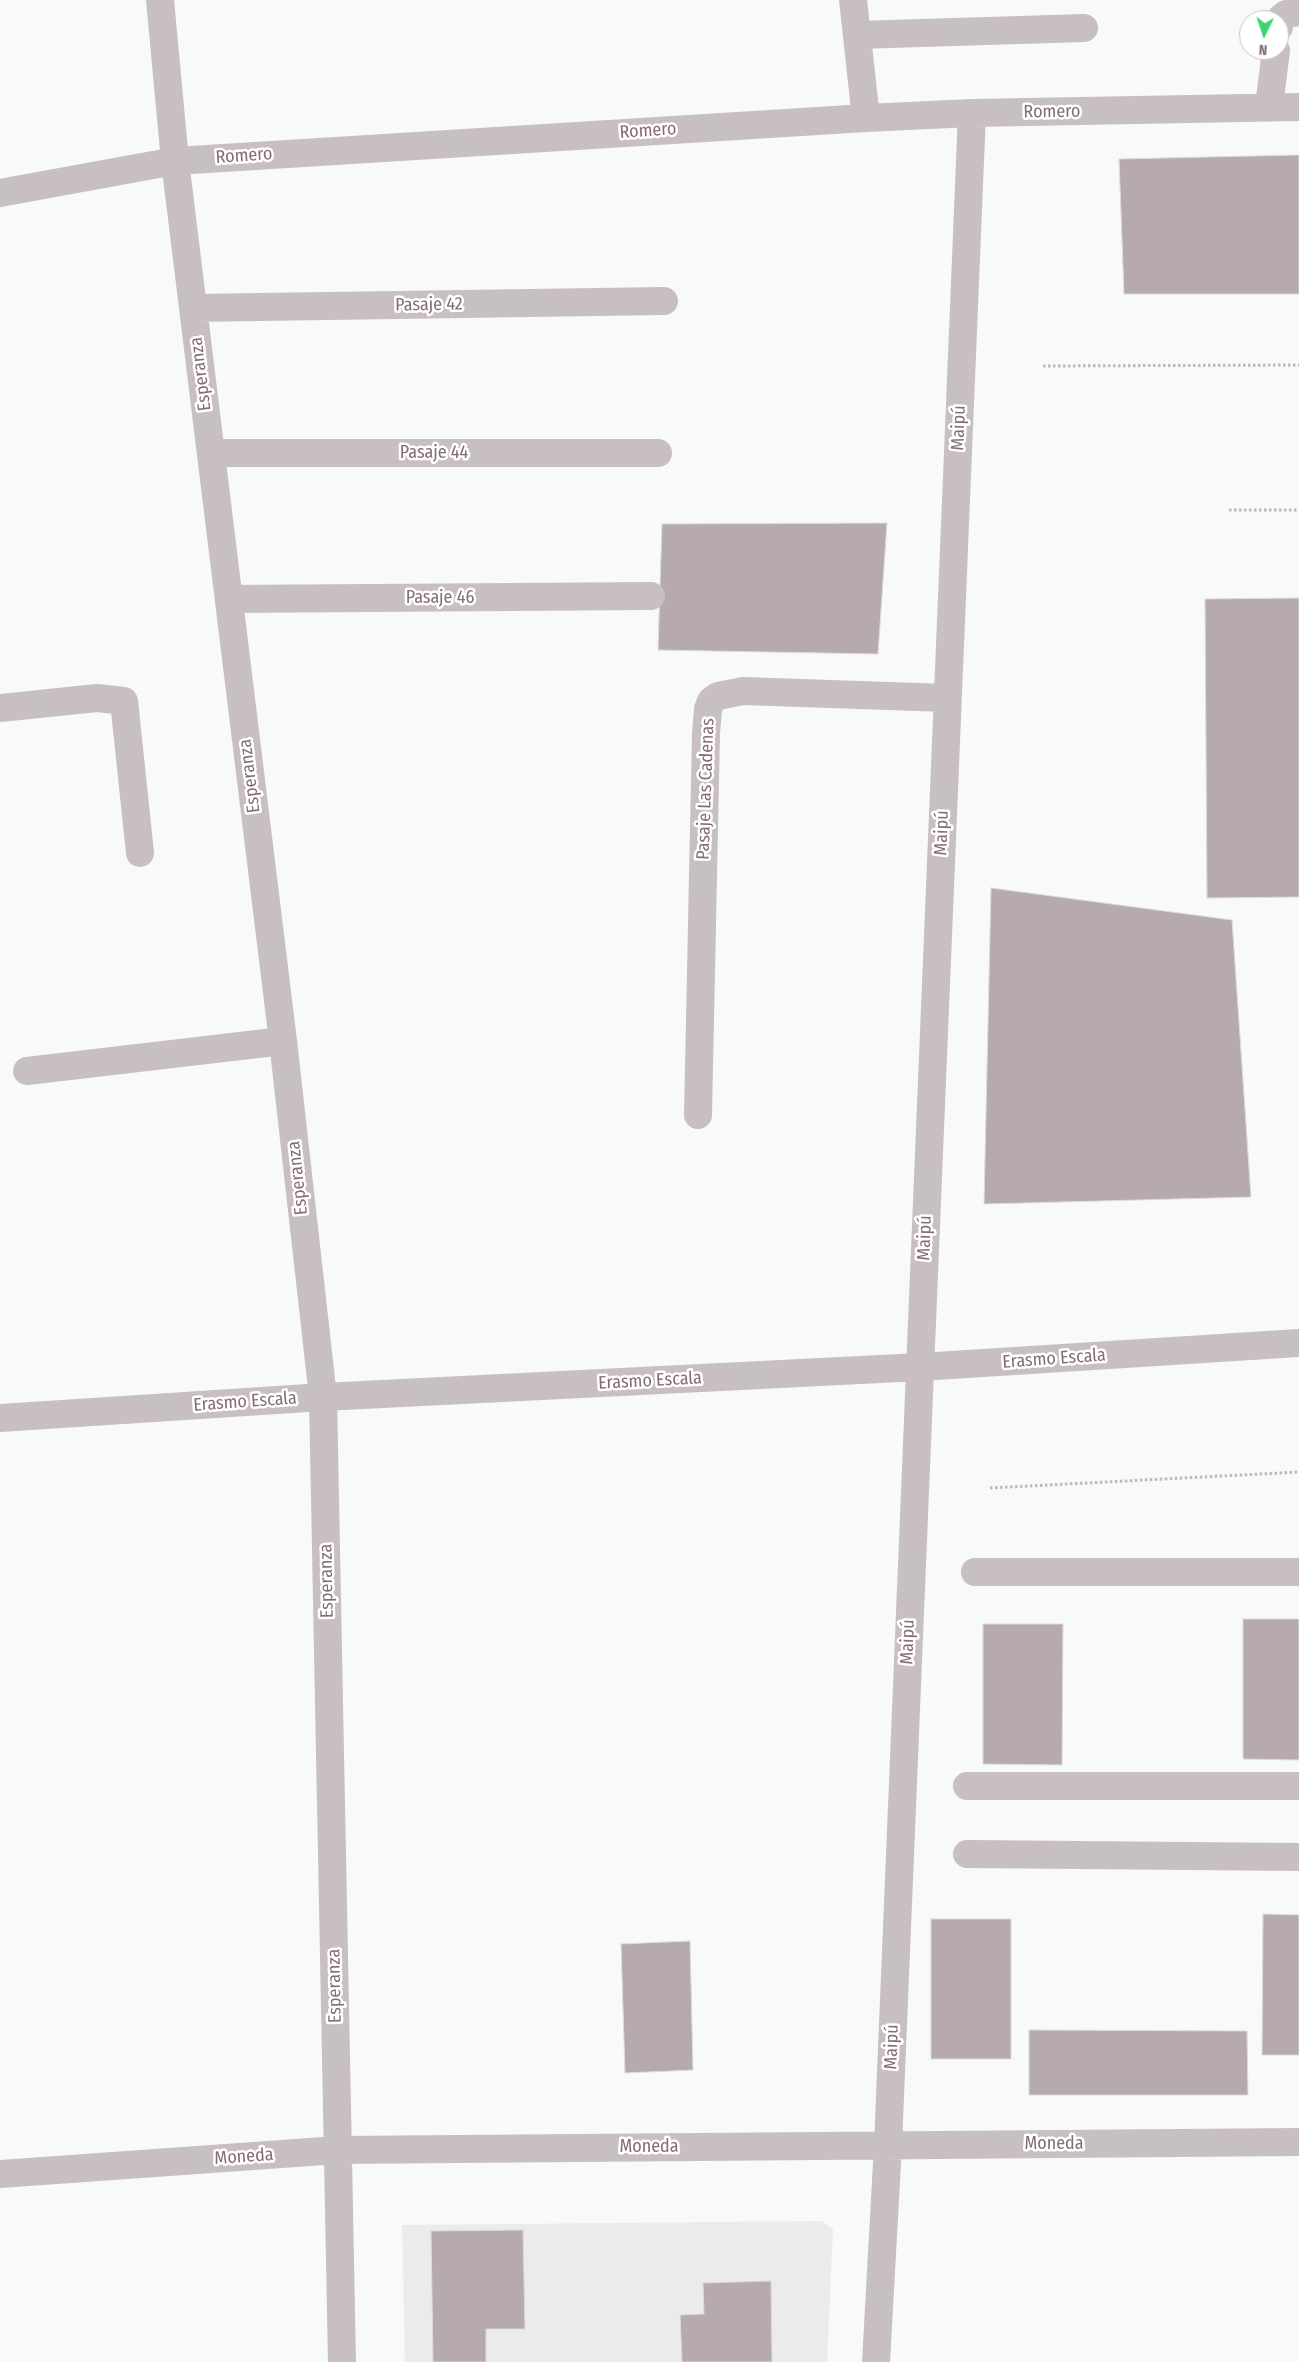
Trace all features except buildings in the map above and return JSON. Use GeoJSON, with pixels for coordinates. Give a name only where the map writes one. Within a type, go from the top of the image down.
{"type":"FeatureCollection","features":[{"type":"Feature","properties":{"kind":"street","name":"Esperanza"},"geometry":{"type":"LineString","coordinates":[[160,0],[175,160],[283,1042],[323,1397],[342,2362]]}},
{"type":"Feature","properties":{"kind":"street"},"geometry":{"type":"LineString","coordinates":[[853,0],[866,118]]}},
{"type":"Feature","properties":{"kind":"street"},"geometry":{"type":"LineString","coordinates":[[857,35],[1084,28]]}},
{"type":"Feature","properties":{"kind":"street"},"geometry":{"type":"LineString","coordinates":[[1269,107],[1275,60]]}},
{"type":"Feature","properties":{"kind":"street","name":"Romero"},"geometry":{"type":"LineString","coordinates":[[0,192],[175,160],[866,118],[1299,107]]}},
{"type":"Feature","properties":{"kind":"street","name":"Maipú"},"geometry":{"type":"LineString","coordinates":[[876,2362],[888,2145],[972,114]]}},
{"type":"Feature","properties":{"kind":"street","name":"Pasaje 42"},"geometry":{"type":"LineString","coordinates":[[193,308],[664,301]]}},
{"type":"Feature","properties":{"kind":"street","name":"Pasaje 44"},"geometry":{"type":"LineString","coordinates":[[211,453],[658,453]]}},
{"type":"Feature","properties":{"kind":"street","name":"Pasaje 46"},"geometry":{"type":"LineString","coordinates":[[229,599],[652,596]]}},
{"type":"Feature","properties":{"kind":"street","name":"Pasaje Las Cadenas"},"geometry":{"type":"LineString","coordinates":[[698,1115],[706,734],[711,701],[718,696],[743,691],[947,698]]}},
{"type":"Feature","properties":{"kind":"street"},"geometry":{"type":"LineString","coordinates":[[0,708],[97,698],[124,701],[140,854]]}},
{"type":"Feature","properties":{"kind":"street"},"geometry":{"type":"LineString","coordinates":[[27,1071],[283,1042]]}},
{"type":"Feature","properties":{"kind":"street","name":"Erasmo Escala"},"geometry":{"type":"LineString","coordinates":[[0,1418],[323,1397],[920,1367],[1299,1343]]}},
{"type":"Feature","properties":{"kind":"street"},"geometry":{"type":"LineString","coordinates":[[975,1572],[1299,1572]]}},
{"type":"Feature","properties":{"kind":"street"},"geometry":{"type":"LineString","coordinates":[[967,1786],[1299,1786]]}},
{"type":"Feature","properties":{"kind":"street"},"geometry":{"type":"LineString","coordinates":[[966,1854],[1299,1857]]}},
{"type":"Feature","properties":{"kind":"street","name":"Moneda"},"geometry":{"type":"LineString","coordinates":[[0,2174],[338,2150],[1299,2142]]}},
{"type":"Feature","properties":{"kind":"path"},"geometry":{"type":"LineString","coordinates":[[1043,366],[1299,365]]}},
{"type":"Feature","properties":{"kind":"path"},"geometry":{"type":"LineString","coordinates":[[1229,510],[1299,510]]}},
{"type":"Feature","properties":{"kind":"path"},"geometry":{"type":"LineString","coordinates":[[990,1488],[1299,1472]]}},
{"type":"Feature","properties":{"kind":"shaded area"},"geometry":{"type":"Polygon","coordinates":[[[822,2221],[833,2229],[827,2362],[405,2362],[402,2225],[822,2221]]]}}]}
